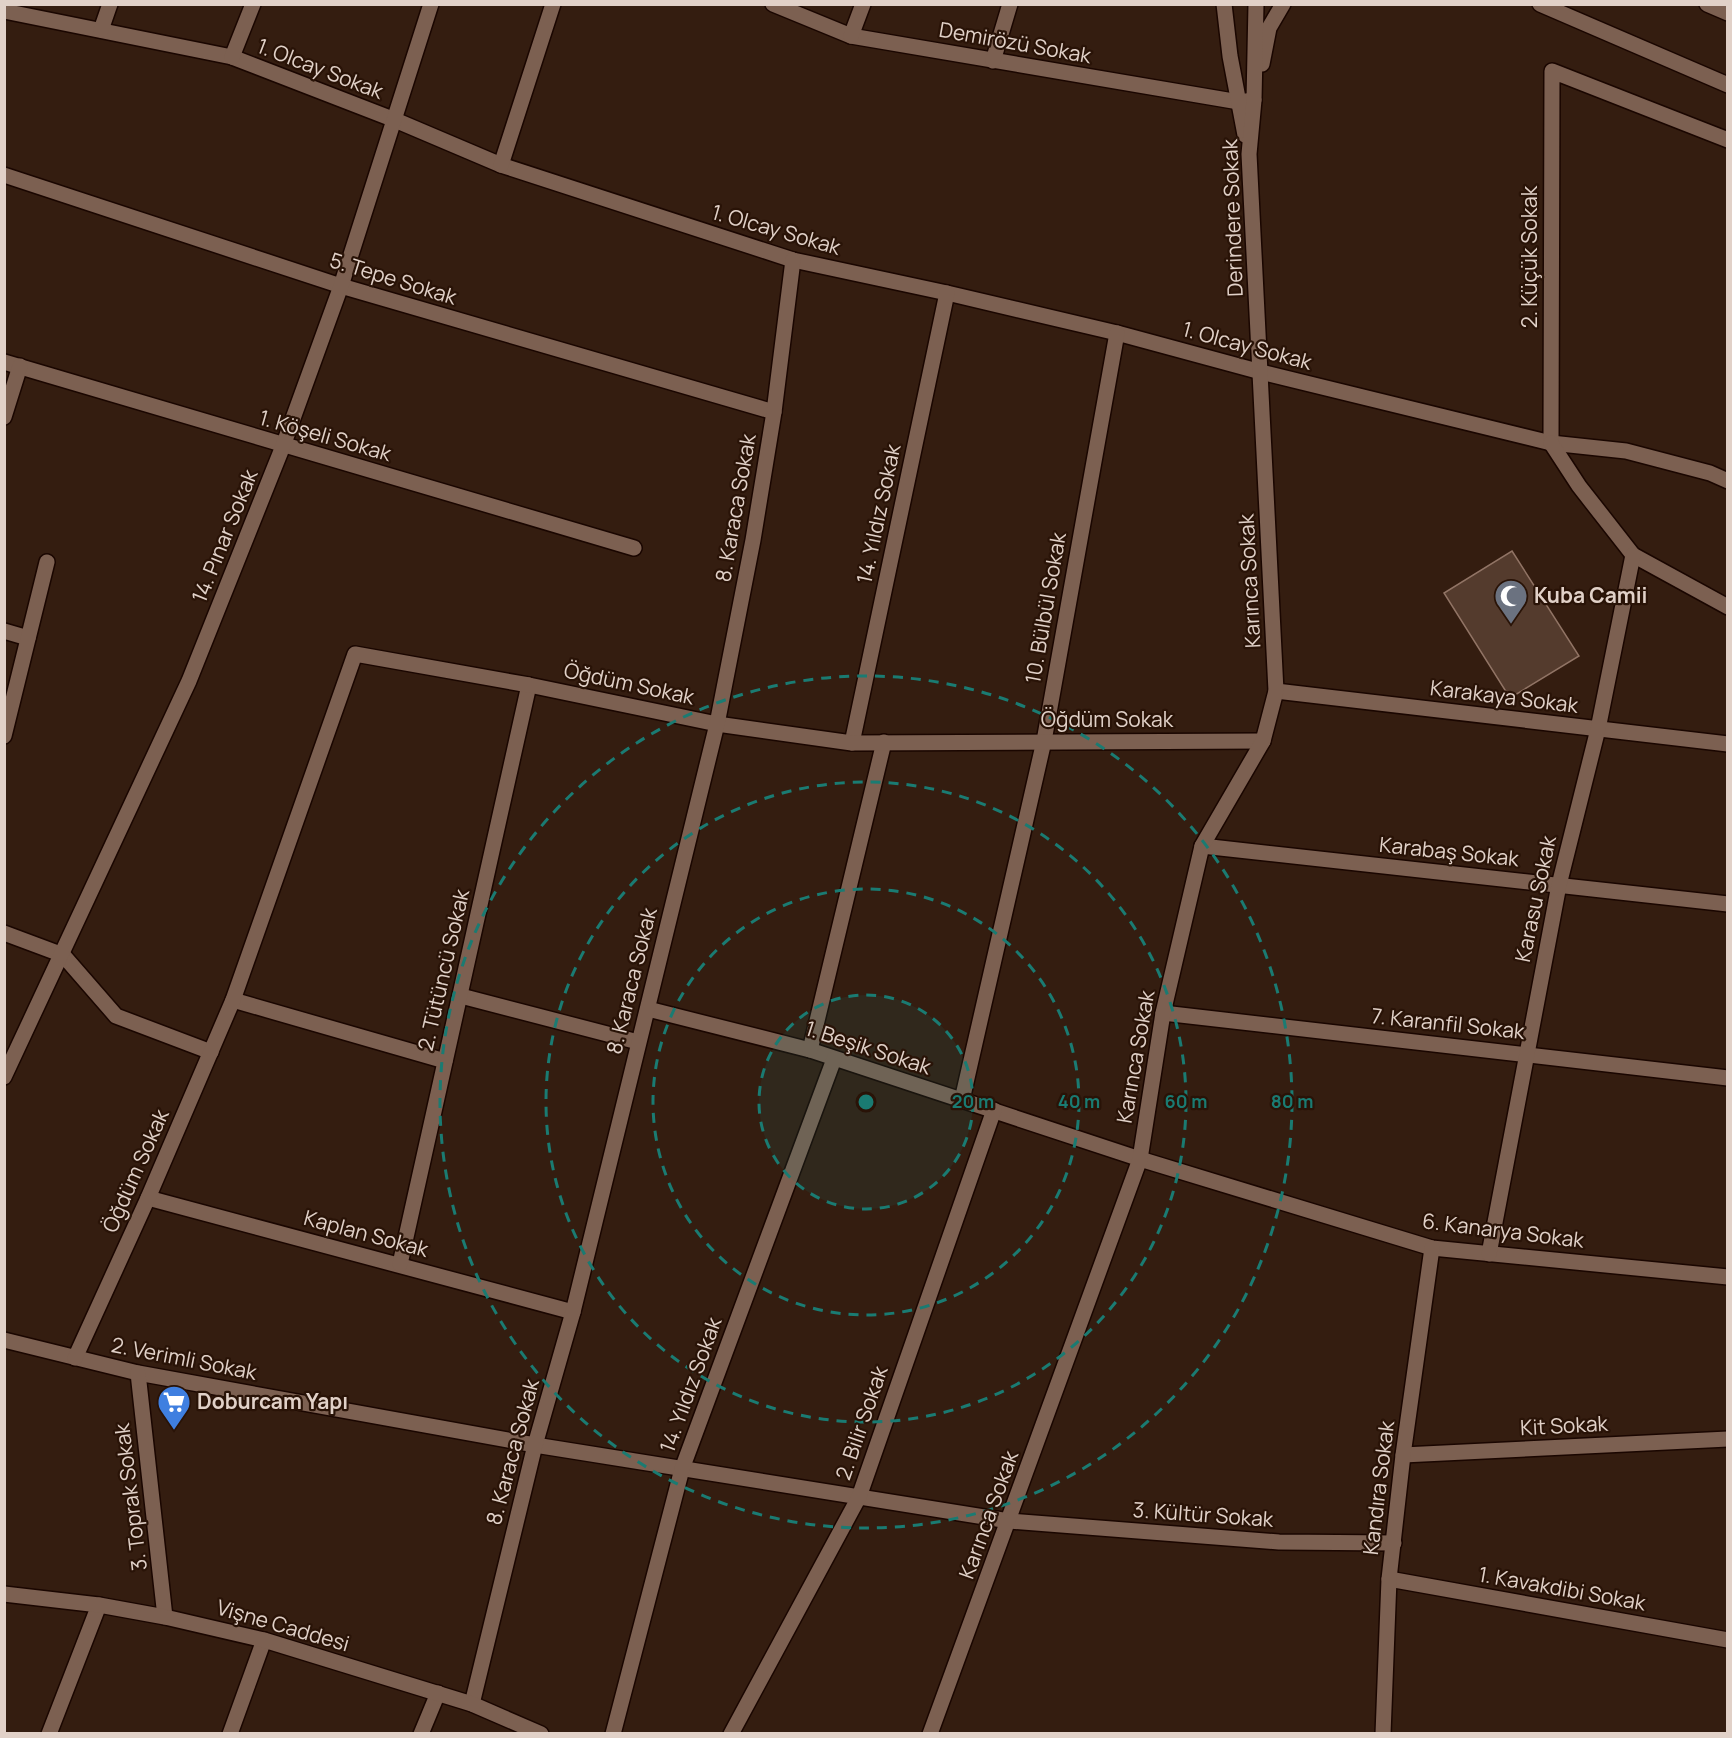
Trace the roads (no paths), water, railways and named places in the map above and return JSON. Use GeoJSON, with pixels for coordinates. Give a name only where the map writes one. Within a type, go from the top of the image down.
{"type":"FeatureCollection","features":[{"type":"Feature","properties":{"kind":"street"},"geometry":{"type":"LineString","coordinates":[[101,30],[110,4]]}},
{"type":"Feature","properties":{"kind":"street"},"geometry":{"type":"LineString","coordinates":[[232,57],[254,4]]}},
{"type":"Feature","properties":{"kind":"street","name":"14. Pınar Sokak"},"geometry":{"type":"LineString","coordinates":[[4,1077],[10,1056],[63,954],[189,681],[283,446],[341,286],[431,4]]}},
{"type":"Feature","properties":{"kind":"street"},"geometry":{"type":"LineString","coordinates":[[501,165],[553,4]]}},
{"type":"Feature","properties":{"kind":"street","name":"Demirözü Sokak"},"geometry":{"type":"LineString","coordinates":[[773,4],[851,36],[1247,101]]}},
{"type":"Feature","properties":{"kind":"street"},"geometry":{"type":"LineString","coordinates":[[851,36],[863,4]]}},
{"type":"Feature","properties":{"kind":"street"},"geometry":{"type":"LineString","coordinates":[[993,61],[1010,4]]}},
{"type":"Feature","properties":{"kind":"street"},"geometry":{"type":"LineString","coordinates":[[1247,101],[1256,4]]}},
{"type":"Feature","properties":{"kind":"street"},"geometry":{"type":"LineString","coordinates":[[1247,101],[1269,28],[1283,4]]}},
{"type":"Feature","properties":{"kind":"street"},"geometry":{"type":"LineString","coordinates":[[1540,4],[1728,85]]}},
{"type":"Feature","properties":{"kind":"street"},"geometry":{"type":"LineString","coordinates":[[1707,4],[1728,14]]}},
{"type":"Feature","properties":{"kind":"street"},"geometry":{"type":"LineString","coordinates":[[1224,6],[1230,56],[1247,101]]}},
{"type":"Feature","properties":{"kind":"street","name":"1. Olcay Sokak"},"geometry":{"type":"LineString","coordinates":[[4,11],[232,57],[395,120],[501,165],[794,260],[1117,333],[1261,372],[1551,443],[1626,451],[1710,473],[1728,481]]}},
{"type":"Feature","properties":{"kind":"street","name":"2. Küçük Sokak"},"geometry":{"type":"LineString","coordinates":[[1551,443],[1552,71],[1728,140]]}},
{"type":"Feature","properties":{"kind":"street","name":"Derindere Sokak"},"geometry":{"type":"LineString","coordinates":[[1247,101],[1261,372]]}},
{"type":"Feature","properties":{"kind":"street","name":"5. Tepe Sokak"},"geometry":{"type":"LineString","coordinates":[[4,174],[341,286],[774,412]]}},
{"type":"Feature","properties":{"kind":"street","name":"8. Karaca Sokak"},"geometry":{"type":"LineString","coordinates":[[472,1704],[535,1445],[573,1312],[717,724],[753,540],[774,412],[794,260]]}},
{"type":"Feature","properties":{"kind":"street","name":"14. Yıldız Sokak"},"geometry":{"type":"LineString","coordinates":[[852,743],[947,293]]}},
{"type":"Feature","properties":{"kind":"street","name":"10. Bülbül Sokak"},"geometry":{"type":"LineString","coordinates":[[962,1100],[1044,741],[1117,333]]}},
{"type":"Feature","properties":{"kind":"street"},"geometry":{"type":"LineString","coordinates":[[4,417],[12,364]]}},
{"type":"Feature","properties":{"kind":"street","name":"1. Köşeli Sokak"},"geometry":{"type":"LineString","coordinates":[[12,364],[634,548]]}},
{"type":"Feature","properties":{"kind":"street","name":"Karınca Sokak"},"geometry":{"type":"LineString","coordinates":[[930,1734],[1140,1160],[1163,1013],[1202,846],[1263,741],[1276,691],[1261,372]]}},
{"type":"Feature","properties":{"kind":"street"},"geometry":{"type":"LineString","coordinates":[[1551,443],[1579,486],[1633,555],[1728,607]]}},
{"type":"Feature","properties":{"kind":"street","name":"Karasu Sokak"},"geometry":{"type":"LineString","coordinates":[[1489,1254],[1559,885],[1598,729],[1633,555]]}},
{"type":"Feature","properties":{"kind":"street"},"geometry":{"type":"LineString","coordinates":[[4,736],[47,562]]}},
{"type":"Feature","properties":{"kind":"street"},"geometry":{"type":"LineString","coordinates":[[4,631],[28,638]]}},
{"type":"Feature","properties":{"kind":"street","name":"Öğdüm Sokak"},"geometry":{"type":"LineString","coordinates":[[75,1358],[148,1198],[233,1000],[356,654],[529,685],[717,724],[852,743],[1263,741]]}},
{"type":"Feature","properties":{"kind":"street","name":"2. Tütüncü Sokak"},"geometry":{"type":"LineString","coordinates":[[400,1264],[529,685]]}},
{"type":"Feature","properties":{"kind":"street","name":"Karakaya Sokak"},"geometry":{"type":"LineString","coordinates":[[1276,691],[1728,744]]}},
{"type":"Feature","properties":{"kind":"street"},"geometry":{"type":"LineString","coordinates":[[810,1050],[884,742]]}},
{"type":"Feature","properties":{"kind":"street","name":"Karabaş Sokak"},"geometry":{"type":"LineString","coordinates":[[1202,846],[1728,904]]}},
{"type":"Feature","properties":{"kind":"street"},"geometry":{"type":"LineString","coordinates":[[4,933],[63,954],[116,1016],[211,1052]]}},
{"type":"Feature","properties":{"kind":"street"},"geometry":{"type":"LineString","coordinates":[[461,996],[638,1042]]}},
{"type":"Feature","properties":{"kind":"street"},"geometry":{"type":"LineString","coordinates":[[233,1000],[445,1061]]}},
{"type":"Feature","properties":{"kind":"street","name":"1. Beşik Sokak"},"geometry":{"type":"LineString","coordinates":[[648,1009],[810,1050],[1140,1160]]}},
{"type":"Feature","properties":{"kind":"street","name":"7. Karanfil Sokak"},"geometry":{"type":"LineString","coordinates":[[1163,1013],[1728,1078]]}},
{"type":"Feature","properties":{"kind":"street","name":"14. Yıldız Sokak"},"geometry":{"type":"LineString","coordinates":[[613,1734],[682,1469],[834,1059]]}},
{"type":"Feature","properties":{"kind":"street","name":"2. Bilir Sokak"},"geometry":{"type":"LineString","coordinates":[[732,1734],[859,1497],[994,1110]]}},
{"type":"Feature","properties":{"kind":"street","name":"6. Kanarya Sokak"},"geometry":{"type":"LineString","coordinates":[[1140,1160],[1432,1248],[1728,1277]]}},
{"type":"Feature","properties":{"kind":"street","name":"Kaplan Sokak"},"geometry":{"type":"LineString","coordinates":[[148,1198],[573,1312]]}},
{"type":"Feature","properties":{"kind":"street","name":"Kandıra Sokak"},"geometry":{"type":"LineString","coordinates":[[1383,1734],[1389,1579],[1403,1455],[1432,1248]]}},
{"type":"Feature","properties":{"kind":"street","name":"2. Verimli Sokak"},"geometry":{"type":"LineString","coordinates":[[4,1340],[138,1373],[535,1445]]}},
{"type":"Feature","properties":{"kind":"street","name":"3. Toprak Sokak"},"geometry":{"type":"LineString","coordinates":[[138,1373],[165,1617]]}},
{"type":"Feature","properties":{"kind":"street","name":"Kit Sokak"},"geometry":{"type":"LineString","coordinates":[[1403,1455],[1728,1439]]}},
{"type":"Feature","properties":{"kind":"street"},"geometry":{"type":"LineString","coordinates":[[535,1445],[1009,1521]]}},
{"type":"Feature","properties":{"kind":"street","name":"3. Kültür Sokak"},"geometry":{"type":"LineString","coordinates":[[1009,1521],[1279,1542],[1394,1543]]}},
{"type":"Feature","properties":{"kind":"street","name":"1. Kavakdibi Sokak"},"geometry":{"type":"LineString","coordinates":[[1389,1579],[1728,1640]]}},
{"type":"Feature","properties":{"kind":"street","name":"Vişne Caddesi"},"geometry":{"type":"LineString","coordinates":[[4,1594],[99,1605],[165,1617],[264,1640],[472,1704],[541,1734]]}},
{"type":"Feature","properties":{"kind":"street"},"geometry":{"type":"LineString","coordinates":[[49,1734],[99,1605]]}},
{"type":"Feature","properties":{"kind":"street"},"geometry":{"type":"LineString","coordinates":[[230,1734],[264,1640]]}},
{"type":"Feature","properties":{"kind":"street"},"geometry":{"type":"LineString","coordinates":[[421,1734],[438,1693]]}},
{"type":"Feature","properties":{"kind":"place","name":"Kuba Camii"},"geometry":{"type":"Point","coordinates":[1511,625]}},
{"type":"Feature","properties":{"kind":"place","name":"Doburcam Yapı"},"geometry":{"type":"Point","coordinates":[174,1431]}}]}
